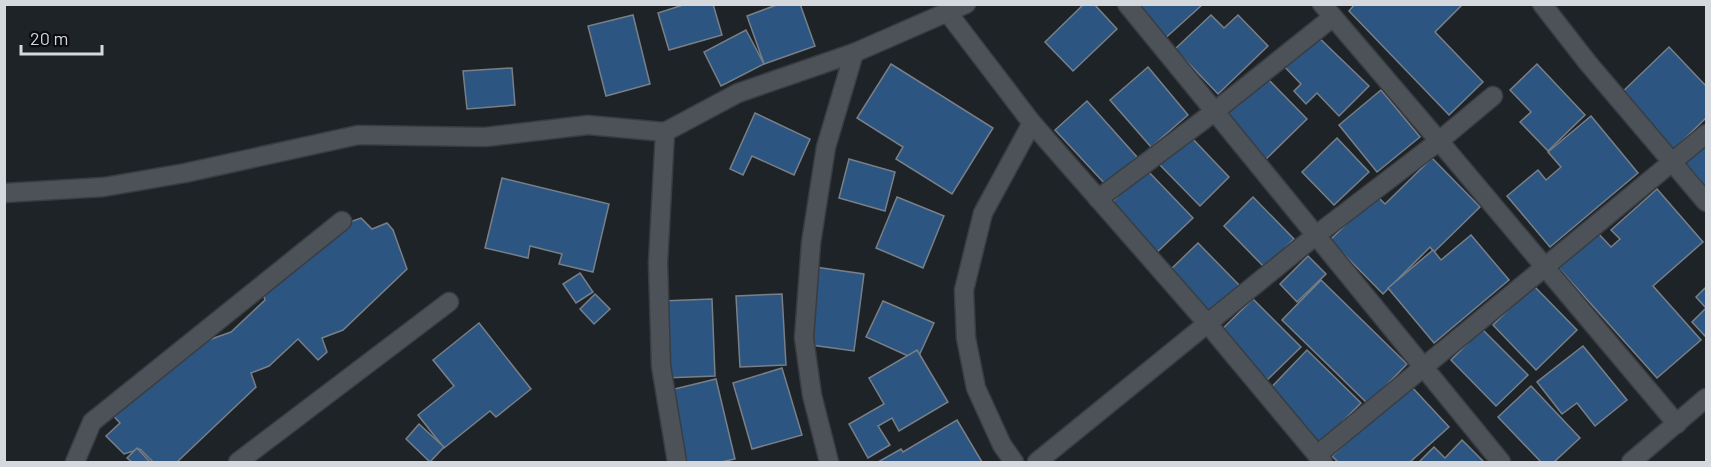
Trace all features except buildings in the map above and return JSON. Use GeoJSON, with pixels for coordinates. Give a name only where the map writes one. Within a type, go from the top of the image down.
{"type":"FeatureCollection","features":[{"type":"Feature","properties":{"kind":"street"},"geometry":{"type":"LineString","coordinates":[[4,193],[104,187],[185,173],[358,135],[485,137],[588,124],[665,132],[738,93],[854,54],[966,4]]}},
{"type":"Feature","properties":{"kind":"street"},"geometry":{"type":"LineString","coordinates":[[1127,4],[1501,462]]}},
{"type":"Feature","properties":{"kind":"street"},"geometry":{"type":"LineString","coordinates":[[1542,4],[1588,63],[1707,202]]}},
{"type":"Feature","properties":{"kind":"street"},"geometry":{"type":"LineString","coordinates":[[1098,199],[1214,112],[1327,11],[1677,424]]}},
{"type":"Feature","properties":{"kind":"street"},"geometry":{"type":"LineString","coordinates":[[948,13],[1032,123],[1207,323],[1320,459],[1423,368],[1707,134]]}},
{"type":"Feature","properties":{"kind":"street"},"geometry":{"type":"LineString","coordinates":[[829,462],[812,395],[804,338],[811,243],[826,147],[854,54]]}},
{"type":"Feature","properties":{"kind":"street"},"geometry":{"type":"LineString","coordinates":[[1037,462],[1315,236],[1439,141],[1493,96]]}},
{"type":"Feature","properties":{"kind":"street"},"geometry":{"type":"LineString","coordinates":[[1014,462],[1002,445],[976,388],[966,338],[964,290],[984,213],[1032,123]]}},
{"type":"Feature","properties":{"kind":"street"},"geometry":{"type":"LineString","coordinates":[[665,132],[658,263],[661,366],[677,462]]}},
{"type":"Feature","properties":{"kind":"street"},"geometry":{"type":"LineString","coordinates":[[75,462],[92,422],[342,221]]}},
{"type":"Feature","properties":{"kind":"street"},"geometry":{"type":"LineString","coordinates":[[238,462],[449,302]]}},
{"type":"Feature","properties":{"kind":"street"},"geometry":{"type":"LineString","coordinates":[[1631,462],[1707,398]]}}]}
